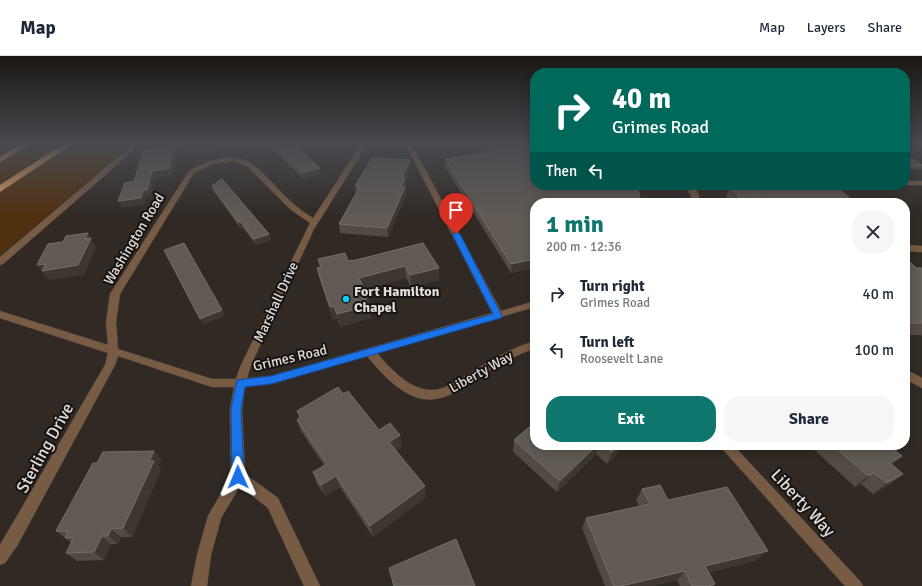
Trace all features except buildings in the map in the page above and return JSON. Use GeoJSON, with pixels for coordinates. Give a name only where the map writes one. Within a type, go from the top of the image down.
{"type":"FeatureCollection","features":[{"type":"Feature","properties":{"kind":"highway"},"geometry":{"type":"LineString","coordinates":[[0,184],[24,168]]}},
{"type":"Feature","properties":{"kind":"highway"},"geometry":{"type":"LineString","coordinates":[[0,189],[32,168]]}},
{"type":"Feature","properties":{"kind":"street"},"geometry":{"type":"LineString","coordinates":[[0,262],[110,168]]}},
{"type":"Feature","properties":{"kind":"street","name":"Washington Road"},"geometry":{"type":"LineString","coordinates":[[115,352],[111,333],[111,311],[116,294],[191,172],[200,168]]}},
{"type":"Feature","properties":{"kind":"street","name":"Washington Road"},"geometry":{"type":"LineString","coordinates":[[251,168],[298,214],[314,222]]}},
{"type":"Feature","properties":{"kind":"street","name":"Marshall Drive"},"geometry":{"type":"LineString","coordinates":[[238,477],[236,409],[240,383],[246,365],[314,222],[349,168]]}},
{"type":"Feature","properties":{"kind":"street"},"geometry":{"type":"LineString","coordinates":[[421,168],[498,316]]}},
{"type":"Feature","properties":{"kind":"street"},"geometry":{"type":"LineString","coordinates":[[910,183],[922,183]]}},
{"type":"Feature","properties":{"kind":"street"},"geometry":{"type":"LineString","coordinates":[[910,248],[922,249]]}},
{"type":"Feature","properties":{"kind":"street","name":"Grimes Road"},"geometry":{"type":"LineString","coordinates":[[0,314],[212,383],[240,383],[271,380],[530,306]]}},
{"type":"Feature","properties":{"kind":"street","name":"Liberty Way"},"geometry":{"type":"LineString","coordinates":[[370,352],[392,376],[406,388],[424,395],[441,394],[510,355],[530,347]]}},
{"type":"Feature","properties":{"kind":"street","name":"Sterling Drive"},"geometry":{"type":"LineString","coordinates":[[0,558],[12,540],[103,379],[115,352]]}},
{"type":"Feature","properties":{"kind":"street"},"geometry":{"type":"LineString","coordinates":[[910,376],[922,384]]}},
{"type":"Feature","properties":{"kind":"street","name":"Liberty Way"},"geometry":{"type":"LineString","coordinates":[[730,450],[855,586]]}},
{"type":"Feature","properties":{"kind":"street"},"geometry":{"type":"LineString","coordinates":[[199,586],[204,555],[215,516],[238,477],[273,503],[312,586]]}},
{"type":"Feature","properties":{"kind":"shaded area"},"geometry":{"type":"Polygon","coordinates":[[[0,168],[104,168],[0,255],[0,168]]]}},
{"type":"Feature","properties":{"kind":"place","name":"Fort Hamilton Chapel"},"geometry":{"type":"Point","coordinates":[346,299]}},
{"type":"Feature","properties":{"kind":"route"},"geometry":{"type":"LineString","coordinates":[[238,477],[236,409],[240,383],[271,380],[498,316],[456,234]]}}]}
